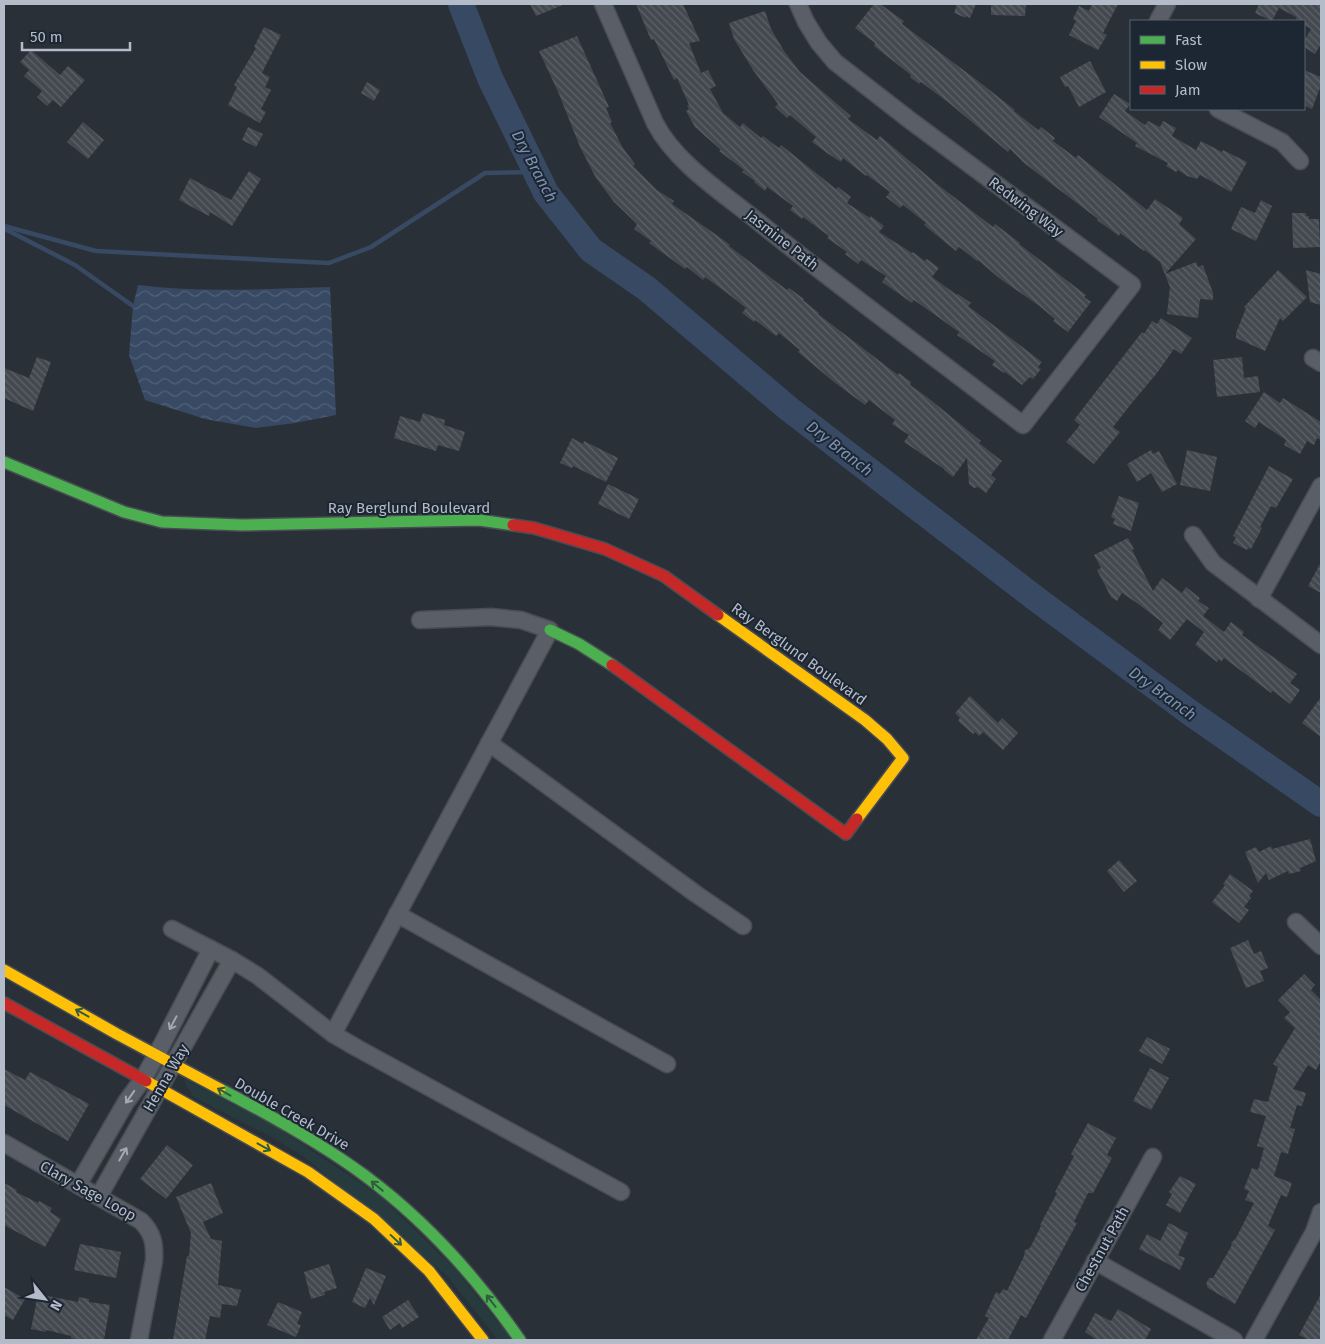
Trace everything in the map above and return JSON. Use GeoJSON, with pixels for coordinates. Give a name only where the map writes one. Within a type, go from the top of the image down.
{"type":"FeatureCollection","features":[{"type":"Feature","properties":{"kind":"street","name":"Jasmine Path"},"geometry":{"type":"LineString","coordinates":[[603,4],[655,124],[660,134],[680,159],[792,248],[1023,425]]}},
{"type":"Feature","properties":{"kind":"street","name":"Redwing Way"},"geometry":{"type":"LineString","coordinates":[[798,4],[806,22],[835,62],[1132,285],[1023,425]]}},
{"type":"Feature","properties":{"kind":"street"},"geometry":{"type":"LineString","coordinates":[[1159,20],[1167,4]]}},
{"type":"Feature","properties":{"kind":"street"},"geometry":{"type":"LineString","coordinates":[[1220,110],[1282,142],[1300,161]]}},
{"type":"Feature","properties":{"kind":"street","name":"Ray Berglund Boulevard"},"geometry":{"type":"LineString","coordinates":[[4,462],[124,512],[162,522],[242,525],[479,520],[534,528],[605,549],[664,576],[865,720],[887,739],[903,758],[846,834],[612,664],[569,638],[550,630]]}},
{"type":"Feature","properties":{"kind":"street"},"geometry":{"type":"LineString","coordinates":[[1259,599],[1321,486]]}},
{"type":"Feature","properties":{"kind":"street"},"geometry":{"type":"LineString","coordinates":[[1193,535],[1213,563],[1321,645]]}},
{"type":"Feature","properties":{"kind":"street"},"geometry":{"type":"LineString","coordinates":[[333,1034],[550,630],[521,620],[491,617],[420,620]]}},
{"type":"Feature","properties":{"kind":"street"},"geometry":{"type":"LineString","coordinates":[[489,743],[696,894],[743,926]]}},
{"type":"Feature","properties":{"kind":"street"},"geometry":{"type":"LineString","coordinates":[[398,914],[667,1064]]}},
{"type":"Feature","properties":{"kind":"street"},"geometry":{"type":"LineString","coordinates":[[1296,922],[1321,946]]}},
{"type":"Feature","properties":{"kind":"street"},"geometry":{"type":"LineString","coordinates":[[172,929],[232,960],[258,976],[333,1034],[621,1192]]}},
{"type":"Feature","properties":{"kind":"street","name":"Henna Way"},"geometry":{"type":"LineString","coordinates":[[78,1185],[126,1102],[143,1079],[156,1056],[211,949]]}},
{"type":"Feature","properties":{"kind":"street","name":"Henna Way"},"geometry":{"type":"LineString","coordinates":[[99,1196],[232,960]]}},
{"type":"Feature","properties":{"kind":"street","name":"Double Creek Drive"},"geometry":{"type":"LineString","coordinates":[[4,970],[156,1056],[296,1131],[341,1158],[374,1183],[423,1226],[460,1264],[488,1297],[520,1340]]}},
{"type":"Feature","properties":{"kind":"street"},"geometry":{"type":"LineString","coordinates":[[190,992],[208,1002]]}},
{"type":"Feature","properties":{"kind":"street"},"geometry":{"type":"LineString","coordinates":[[4,1003],[160,1088],[308,1172],[374,1219],[429,1271],[483,1340]]}},
{"type":"Feature","properties":{"kind":"street","name":"Clary Sage Loop"},"geometry":{"type":"LineString","coordinates":[[4,1143],[99,1196],[141,1221],[148,1228],[153,1237],[155,1248],[154,1261],[139,1340]]}},
{"type":"Feature","properties":{"kind":"street","name":"Chestnut Path"},"geometry":{"type":"LineString","coordinates":[[1052,1340],[1153,1157]]}},
{"type":"Feature","properties":{"kind":"street"},"geometry":{"type":"LineString","coordinates":[[1254,1340],[1314,1232],[1321,1212]]}},
{"type":"Feature","properties":{"kind":"street"},"geometry":{"type":"LineString","coordinates":[[1095,1261],[1234,1340]]}},
{"type":"Feature","properties":{"kind":"green space"},"geometry":{"type":"Polygon","coordinates":[[[184,1079],[275,1126],[381,1197],[456,1270],[512,1340],[498,1340],[447,1276],[304,1157],[275,1139],[194,1097],[186,1086],[184,1079]]]}},
{"type":"Feature","properties":{"kind":"water"},"geometry":{"type":"Polygon","coordinates":[[[138,285],[210,290],[330,287],[336,415],[256,428],[205,419],[145,400],[129,355],[133,306],[138,285]]]}},
{"type":"Feature","properties":{"kind":"building"},"geometry":{"type":"Polygon","coordinates":[[[530,4],[565,4],[536,16],[530,4]]]}},
{"type":"Feature","properties":{"kind":"building"},"geometry":{"type":"Polygon","coordinates":[[[636,4],[683,4],[700,41],[689,43],[701,73],[708,70],[716,86],[710,89],[723,113],[740,127],[743,123],[761,138],[763,136],[779,148],[781,145],[836,189],[838,187],[851,197],[847,203],[870,218],[871,216],[884,226],[879,232],[925,261],[927,259],[939,268],[932,277],[971,303],[968,306],[1042,362],[1038,367],[1041,369],[1033,379],[1030,377],[1022,385],[992,365],[995,361],[957,335],[959,332],[914,300],[912,303],[882,282],[886,276],[861,260],[858,264],[845,254],[847,252],[827,238],[829,236],[790,210],[793,206],[767,187],[765,191],[742,172],[744,170],[719,151],[721,150],[695,127],[686,111],[689,109],[687,106],[689,105],[677,78],[674,80],[654,39],[651,40],[636,4]]]}},
{"type":"Feature","properties":{"kind":"building"},"geometry":{"type":"Polygon","coordinates":[[[874,4],[880,4],[904,21],[902,24],[978,81],[1038,130],[1041,127],[1055,138],[1053,141],[1076,158],[1078,155],[1147,210],[1155,199],[1183,218],[1179,224],[1196,239],[1165,274],[1196,262],[1198,267],[1203,265],[1213,293],[1213,300],[1200,299],[1198,318],[1167,314],[1170,287],[1160,262],[1120,233],[1119,236],[1097,220],[1024,163],[1010,149],[1008,152],[949,103],[921,82],[919,84],[910,77],[911,75],[874,46],[875,43],[855,28],[874,4]]]}},
{"type":"Feature","properties":{"kind":"building"},"geometry":{"type":"Polygon","coordinates":[[[957,4],[976,4],[970,18],[954,13],[957,4]]]}},
{"type":"Feature","properties":{"kind":"building"},"geometry":{"type":"Polygon","coordinates":[[[991,4],[1026,4],[1025,16],[991,15],[991,4]]]}},
{"type":"Feature","properties":{"kind":"building"},"geometry":{"type":"Polygon","coordinates":[[[1092,4],[1118,4],[1103,33],[1107,35],[1098,50],[1069,35],[1076,21],[1073,19],[1079,6],[1089,11],[1092,4]]]}},
{"type":"Feature","properties":{"kind":"building"},"geometry":{"type":"Polygon","coordinates":[[[1259,4],[1321,4],[1321,44],[1315,54],[1305,48],[1305,39],[1311,29],[1305,26],[1305,20],[1297,20],[1296,17],[1279,8],[1273,20],[1255,13],[1259,4]]]}},
{"type":"Feature","properties":{"kind":"building"},"geometry":{"type":"Polygon","coordinates":[[[765,11],[771,29],[784,51],[800,72],[851,116],[848,119],[877,140],[880,136],[937,184],[993,227],[995,224],[1086,295],[1084,297],[1091,302],[1068,332],[1053,321],[1055,319],[1038,305],[999,278],[978,260],[959,247],[956,251],[903,205],[900,208],[886,197],[890,192],[843,158],[841,162],[812,142],[816,137],[790,115],[787,118],[775,107],[778,104],[753,70],[734,39],[729,23],[765,11]]]}},
{"type":"Feature","properties":{"kind":"building"},"geometry":{"type":"Polygon","coordinates":[[[264,27],[281,35],[262,73],[270,77],[265,87],[271,90],[261,109],[266,112],[260,123],[228,105],[237,87],[234,85],[256,48],[254,47],[264,27]]]}},
{"type":"Feature","properties":{"kind":"building"},"geometry":{"type":"Polygon","coordinates":[[[577,36],[609,107],[606,108],[612,122],[610,123],[623,148],[635,164],[633,166],[657,190],[674,201],[672,204],[718,236],[787,290],[789,288],[804,299],[818,314],[898,375],[899,373],[911,382],[910,385],[981,441],[979,443],[1002,461],[991,475],[996,479],[986,493],[978,487],[974,488],[969,484],[967,458],[953,477],[904,442],[909,435],[892,424],[895,420],[869,400],[865,405],[798,352],[800,350],[779,333],[776,336],[742,313],[746,308],[727,293],[705,277],[703,280],[687,267],[685,269],[649,243],[651,241],[634,229],[637,224],[614,202],[596,178],[580,147],[559,94],[539,51],[577,36]]]}},
{"type":"Feature","properties":{"kind":"building"},"geometry":{"type":"Polygon","coordinates":[[[31,50],[60,75],[68,66],[85,80],[61,107],[53,100],[47,106],[37,97],[42,91],[24,76],[29,70],[20,62],[31,50]]]}},
{"type":"Feature","properties":{"kind":"building"},"geometry":{"type":"Polygon","coordinates":[[[1090,61],[1106,92],[1079,107],[1068,86],[1065,87],[1060,77],[1090,61]]]}},
{"type":"Feature","properties":{"kind":"building"},"geometry":{"type":"Polygon","coordinates":[[[1305,70],[1321,77],[1321,85],[1312,109],[1305,106],[1305,70]]]}},
{"type":"Feature","properties":{"kind":"building"},"geometry":{"type":"Polygon","coordinates":[[[367,82],[380,90],[374,101],[361,93],[367,82]]]}},
{"type":"Feature","properties":{"kind":"building"},"geometry":{"type":"Polygon","coordinates":[[[1114,94],[1130,104],[1125,111],[1145,125],[1148,121],[1160,127],[1163,121],[1176,128],[1172,136],[1196,150],[1201,141],[1247,162],[1231,192],[1200,175],[1197,179],[1187,176],[1178,170],[1176,172],[1166,166],[1168,163],[1135,146],[1137,143],[1099,117],[1114,94]]]}},
{"type":"Feature","properties":{"kind":"building"},"geometry":{"type":"Polygon","coordinates":[[[83,122],[104,140],[88,159],[67,142],[83,122]]]}},
{"type":"Feature","properties":{"kind":"building"},"geometry":{"type":"Polygon","coordinates":[[[248,127],[263,134],[256,147],[242,140],[248,127]]]}},
{"type":"Feature","properties":{"kind":"building"},"geometry":{"type":"Polygon","coordinates":[[[249,171],[261,179],[232,226],[210,212],[209,216],[179,200],[190,178],[231,200],[249,171]]]}},
{"type":"Feature","properties":{"kind":"building"},"geometry":{"type":"Polygon","coordinates":[[[1261,200],[1272,206],[1256,241],[1231,229],[1241,207],[1255,213],[1261,200]]]}},
{"type":"Feature","properties":{"kind":"building"},"geometry":{"type":"Polygon","coordinates":[[[1292,213],[1306,213],[1309,219],[1319,219],[1320,247],[1293,248],[1292,213]]]}},
{"type":"Feature","properties":{"kind":"building"},"geometry":{"type":"Polygon","coordinates":[[[1278,270],[1307,297],[1283,321],[1280,318],[1265,351],[1236,338],[1236,333],[1246,308],[1244,307],[1278,270]]]}},
{"type":"Feature","properties":{"kind":"building"},"geometry":{"type":"Polygon","coordinates":[[[1306,270],[1321,274],[1321,305],[1310,302],[1306,270]]]}},
{"type":"Feature","properties":{"kind":"building"},"geometry":{"type":"Polygon","coordinates":[[[1161,318],[1192,338],[1181,354],[1174,349],[1113,427],[1120,432],[1094,464],[1066,442],[1080,425],[1074,420],[1142,332],[1144,334],[1152,321],[1157,324],[1161,318]]]}},
{"type":"Feature","properties":{"kind":"building"},"geometry":{"type":"Polygon","coordinates":[[[37,357],[51,362],[33,411],[4,398],[4,368],[29,378],[37,357]]]}},
{"type":"Feature","properties":{"kind":"building"},"geometry":{"type":"Polygon","coordinates":[[[1242,357],[1244,378],[1258,376],[1260,392],[1217,397],[1213,360],[1242,357]]]}},
{"type":"Feature","properties":{"kind":"building"},"geometry":{"type":"Polygon","coordinates":[[[1264,392],[1280,403],[1283,398],[1321,422],[1321,440],[1317,438],[1314,445],[1307,441],[1300,454],[1284,445],[1286,440],[1259,422],[1255,428],[1245,421],[1264,392]]]}},
{"type":"Feature","properties":{"kind":"building"},"geometry":{"type":"Polygon","coordinates":[[[423,413],[445,420],[444,425],[465,432],[459,451],[438,445],[436,451],[394,438],[400,416],[420,422],[423,413]]]}},
{"type":"Feature","properties":{"kind":"building"},"geometry":{"type":"Polygon","coordinates":[[[572,438],[583,444],[584,441],[618,458],[606,482],[573,466],[572,468],[560,463],[572,438]]]}},
{"type":"Feature","properties":{"kind":"building"},"geometry":{"type":"Polygon","coordinates":[[[1151,450],[1153,454],[1159,451],[1177,484],[1162,492],[1151,473],[1137,482],[1127,464],[1151,450]]]}},
{"type":"Feature","properties":{"kind":"building"},"geometry":{"type":"Polygon","coordinates":[[[1187,450],[1217,457],[1210,491],[1180,485],[1187,450]]]}},
{"type":"Feature","properties":{"kind":"building"},"geometry":{"type":"Polygon","coordinates":[[[1269,466],[1293,479],[1276,508],[1271,506],[1251,549],[1248,548],[1247,550],[1233,543],[1236,537],[1233,536],[1269,466]]]}},
{"type":"Feature","properties":{"kind":"building"},"geometry":{"type":"Polygon","coordinates":[[[608,484],[639,499],[629,519],[598,504],[608,484]]]}},
{"type":"Feature","properties":{"kind":"building"},"geometry":{"type":"Polygon","coordinates":[[[1119,496],[1139,503],[1131,531],[1113,524],[1115,519],[1111,517],[1119,496]]]}},
{"type":"Feature","properties":{"kind":"building"},"geometry":{"type":"Polygon","coordinates":[[[1128,538],[1134,549],[1132,550],[1153,591],[1162,578],[1182,593],[1186,587],[1200,598],[1198,601],[1209,608],[1203,616],[1224,632],[1231,622],[1244,632],[1242,635],[1297,674],[1290,683],[1300,690],[1290,704],[1273,691],[1271,693],[1224,658],[1221,662],[1219,659],[1217,662],[1195,645],[1204,632],[1187,619],[1170,640],[1158,630],[1163,623],[1137,603],[1122,593],[1117,601],[1111,597],[1097,570],[1101,568],[1094,555],[1128,538]]]}},
{"type":"Feature","properties":{"kind":"building"},"geometry":{"type":"Polygon","coordinates":[[[1321,562],[1321,593],[1308,586],[1321,562]]]}},
{"type":"Feature","properties":{"kind":"building"},"geometry":{"type":"Polygon","coordinates":[[[970,696],[998,723],[1002,718],[1018,733],[1003,750],[983,732],[979,736],[975,732],[973,734],[958,721],[960,718],[955,713],[970,696]]]}},
{"type":"Feature","properties":{"kind":"building"},"geometry":{"type":"Polygon","coordinates":[[[1321,697],[1321,737],[1302,723],[1321,697]]]}},
{"type":"Feature","properties":{"kind":"building"},"geometry":{"type":"Polygon","coordinates":[[[1310,839],[1316,861],[1300,868],[1301,871],[1289,874],[1288,871],[1269,880],[1266,873],[1258,883],[1245,852],[1256,847],[1259,852],[1271,846],[1272,849],[1310,839]]]}},
{"type":"Feature","properties":{"kind":"building"},"geometry":{"type":"Polygon","coordinates":[[[1119,860],[1137,881],[1124,892],[1107,871],[1119,860]]]}},
{"type":"Feature","properties":{"kind":"building"},"geometry":{"type":"Polygon","coordinates":[[[1230,874],[1253,891],[1249,896],[1251,898],[1244,907],[1249,910],[1239,923],[1212,902],[1225,885],[1223,884],[1230,874]]]}},
{"type":"Feature","properties":{"kind":"building"},"geometry":{"type":"Polygon","coordinates":[[[1248,940],[1254,954],[1261,951],[1268,968],[1260,971],[1264,981],[1246,988],[1230,948],[1248,940]]]}},
{"type":"Feature","properties":{"kind":"building"},"geometry":{"type":"Polygon","coordinates":[[[1304,974],[1315,985],[1311,990],[1321,1000],[1321,1061],[1316,1070],[1308,1065],[1293,1089],[1306,1093],[1302,1106],[1297,1105],[1290,1128],[1295,1129],[1288,1154],[1281,1152],[1274,1176],[1292,1183],[1287,1197],[1281,1195],[1268,1226],[1275,1230],[1235,1304],[1208,1288],[1206,1284],[1209,1278],[1213,1278],[1254,1203],[1245,1200],[1249,1191],[1244,1189],[1252,1168],[1258,1170],[1264,1148],[1257,1146],[1266,1116],[1250,1112],[1254,1099],[1268,1102],[1278,1067],[1273,1064],[1295,1028],[1284,1018],[1290,1012],[1278,1000],[1304,974]]]}},
{"type":"Feature","properties":{"kind":"building"},"geometry":{"type":"Polygon","coordinates":[[[1147,1037],[1170,1049],[1162,1064],[1139,1051],[1147,1037]]]}},
{"type":"Feature","properties":{"kind":"building"},"geometry":{"type":"Polygon","coordinates":[[[1150,1068],[1169,1078],[1151,1110],[1133,1101],[1150,1068]]]}},
{"type":"Feature","properties":{"kind":"building"},"geometry":{"type":"Polygon","coordinates":[[[4,1069],[25,1080],[30,1072],[89,1104],[68,1141],[4,1105],[4,1069]]]}},
{"type":"Feature","properties":{"kind":"building"},"geometry":{"type":"Polygon","coordinates":[[[1088,1123],[1116,1138],[1107,1155],[1112,1158],[1093,1193],[1088,1193],[1074,1222],[1077,1223],[1026,1318],[1021,1315],[1008,1340],[976,1340],[989,1318],[985,1316],[996,1292],[1000,1294],[1003,1289],[1007,1291],[1025,1250],[1030,1248],[1057,1193],[1055,1192],[1074,1156],[1071,1154],[1088,1123]]]}},
{"type":"Feature","properties":{"kind":"building"},"geometry":{"type":"Polygon","coordinates":[[[167,1145],[193,1165],[166,1199],[140,1179],[167,1145]]]}},
{"type":"Feature","properties":{"kind":"building"},"geometry":{"type":"Polygon","coordinates":[[[1180,1176],[1196,1184],[1180,1213],[1166,1205],[1172,1194],[1169,1192],[1180,1176]]]}},
{"type":"Feature","properties":{"kind":"building"},"geometry":{"type":"Polygon","coordinates":[[[4,1183],[17,1190],[16,1192],[52,1208],[50,1212],[61,1219],[45,1247],[4,1225],[4,1183]]]}},
{"type":"Feature","properties":{"kind":"building"},"geometry":{"type":"Polygon","coordinates":[[[211,1183],[223,1213],[203,1222],[211,1239],[222,1241],[218,1285],[241,1290],[237,1306],[222,1304],[220,1318],[210,1316],[205,1340],[173,1340],[187,1256],[189,1256],[191,1233],[176,1197],[211,1183]]]}},
{"type":"Feature","properties":{"kind":"building"},"geometry":{"type":"Polygon","coordinates":[[[1169,1223],[1188,1233],[1178,1255],[1185,1258],[1180,1270],[1139,1249],[1147,1234],[1160,1241],[1169,1223]]]}},
{"type":"Feature","properties":{"kind":"building"},"geometry":{"type":"Polygon","coordinates":[[[80,1244],[121,1252],[116,1278],[74,1270],[80,1244]]]}},
{"type":"Feature","properties":{"kind":"building"},"geometry":{"type":"Polygon","coordinates":[[[329,1264],[337,1288],[324,1292],[325,1295],[311,1299],[304,1272],[329,1264]]]}},
{"type":"Feature","properties":{"kind":"building"},"geometry":{"type":"Polygon","coordinates":[[[366,1268],[386,1276],[374,1305],[370,1298],[365,1308],[352,1302],[366,1268]]]}},
{"type":"Feature","properties":{"kind":"building"},"geometry":{"type":"Polygon","coordinates":[[[4,1287],[25,1299],[13,1320],[4,1315],[4,1287]]]}},
{"type":"Feature","properties":{"kind":"building"},"geometry":{"type":"Polygon","coordinates":[[[38,1294],[78,1302],[79,1297],[89,1299],[89,1302],[110,1305],[104,1340],[81,1340],[46,1330],[46,1332],[31,1329],[38,1294]]]}},
{"type":"Feature","properties":{"kind":"building"},"geometry":{"type":"Polygon","coordinates":[[[1321,1294],[1321,1340],[1309,1340],[1299,1335],[1321,1294]]]}},
{"type":"Feature","properties":{"kind":"building"},"geometry":{"type":"Polygon","coordinates":[[[408,1300],[419,1317],[402,1328],[400,1323],[390,1330],[382,1317],[408,1300]]]}},
{"type":"Feature","properties":{"kind":"building"},"geometry":{"type":"Polygon","coordinates":[[[278,1302],[302,1312],[297,1324],[301,1325],[296,1337],[267,1325],[278,1302]]]}},
{"type":"Feature","properties":{"kind":"building"},"geometry":{"type":"Polygon","coordinates":[[[1118,1309],[1151,1329],[1145,1340],[1097,1340],[1085,1332],[1095,1313],[1111,1321],[1118,1309]]]}},
{"type":"Feature","properties":{"kind":"waterway","name":"Dry Branch"},"geometry":{"type":"LineString","coordinates":[[461,4],[490,78],[546,193],[591,250],[646,288],[789,409],[1039,601],[1192,714],[1321,804]]}},
{"type":"Feature","properties":{"kind":"waterway"},"geometry":{"type":"LineString","coordinates":[[4,226],[96,251],[329,263],[371,247],[485,173],[536,172]]}},
{"type":"Feature","properties":{"kind":"waterway"},"geometry":{"type":"LineString","coordinates":[[5,229],[75,265],[133,306]]}},
{"type":"Feature","properties":{"kind":"traffic: fast"},"geometry":{"type":"LineString","coordinates":[[4,462],[124,512],[162,522],[242,525],[479,520],[513,525]]}},
{"type":"Feature","properties":{"kind":"traffic: fast"},"geometry":{"type":"LineString","coordinates":[[550,630],[579,644],[612,665]]}},
{"type":"Feature","properties":{"kind":"traffic: fast"},"geometry":{"type":"LineString","coordinates":[[220,1089],[312,1140],[386,1192],[449,1251],[486,1294],[520,1340]]}},
{"type":"Feature","properties":{"kind":"traffic: slow"},"geometry":{"type":"LineString","coordinates":[[718,615],[865,720],[887,739],[903,758],[857,819]]}},
{"type":"Feature","properties":{"kind":"traffic: slow"},"geometry":{"type":"LineString","coordinates":[[4,970],[117,1034],[220,1089]]}},
{"type":"Feature","properties":{"kind":"traffic: slow"},"geometry":{"type":"LineString","coordinates":[[146,1081],[308,1172],[374,1219],[429,1271],[483,1340]]}},
{"type":"Feature","properties":{"kind":"traffic: jam"},"geometry":{"type":"LineString","coordinates":[[513,525],[534,528],[605,549],[664,576],[718,615]]}},
{"type":"Feature","properties":{"kind":"traffic: jam"},"geometry":{"type":"LineString","coordinates":[[612,665],[846,834],[857,819]]}},
{"type":"Feature","properties":{"kind":"traffic: jam"},"geometry":{"type":"LineString","coordinates":[[4,1003],[146,1081]]}}]}
